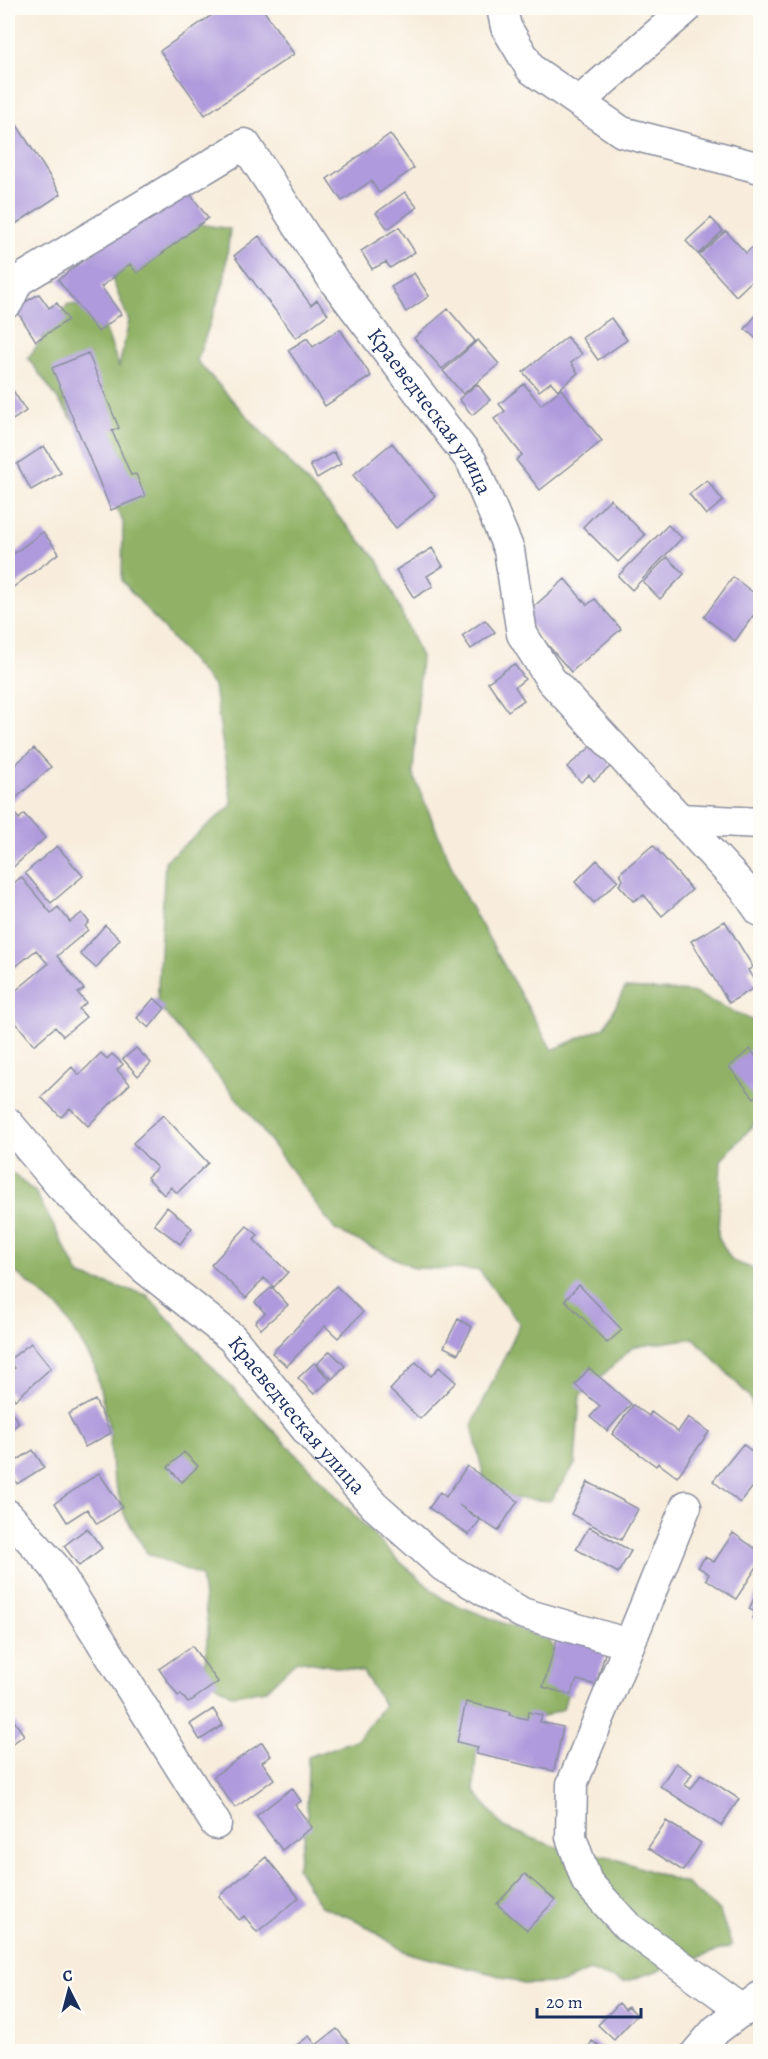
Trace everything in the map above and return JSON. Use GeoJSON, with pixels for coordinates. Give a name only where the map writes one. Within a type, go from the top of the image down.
{"type":"FeatureCollection","features":[{"type":"Feature","properties":{"kind":"street"},"geometry":{"type":"LineString","coordinates":[[502,8],[506,27],[531,69],[622,132],[760,168]]}},
{"type":"Feature","properties":{"kind":"street"},"geometry":{"type":"LineString","coordinates":[[579,102],[687,8]]}},
{"type":"Feature","properties":{"kind":"street","name":"Краеведческая улица"},"geometry":{"type":"LineString","coordinates":[[8,302],[18,281],[244,144],[334,281],[472,462],[509,550],[522,634],[551,680],[743,887],[760,911]]}},
{"type":"Feature","properties":{"kind":"street"},"geometry":{"type":"LineString","coordinates":[[679,819],[760,823]]}},
{"type":"Feature","properties":{"kind":"street","name":"Краеведческая улица"},"geometry":{"type":"LineString","coordinates":[[8,1123],[60,1185],[143,1267],[232,1338],[310,1434],[374,1505],[443,1566],[522,1613],[629,1644]]}},
{"type":"Feature","properties":{"kind":"street"},"geometry":{"type":"LineString","coordinates":[[686,1506],[572,1785],[571,1837],[587,1882],[628,1927],[752,2004],[716,2030],[697,2052]]}},
{"type":"Feature","properties":{"kind":"street"},"geometry":{"type":"LineString","coordinates":[[8,1515],[54,1566],[216,1824]]}},
{"type":"Feature","properties":{"kind":"green space"},"geometry":{"type":"Polygon","coordinates":[[[188,222],[230,229],[224,282],[197,361],[378,560],[421,657],[413,774],[462,891],[552,1050],[605,1027],[625,988],[692,992],[760,1024],[760,1118],[721,1160],[718,1236],[732,1261],[760,1271],[760,1424],[749,1396],[694,1338],[633,1347],[580,1396],[575,1464],[550,1501],[488,1496],[472,1425],[520,1324],[479,1270],[415,1268],[335,1230],[250,1114],[157,1004],[165,861],[232,805],[214,687],[122,581],[123,522],[75,423],[28,358],[68,304],[98,307],[119,367],[129,321],[112,279],[136,251],[188,222]]]}},
{"type":"Feature","properties":{"kind":"green space"},"geometry":{"type":"Polygon","coordinates":[[[8,1170],[36,1193],[80,1276],[147,1295],[213,1368],[397,1559],[444,1600],[549,1641],[571,1681],[563,1709],[535,1720],[493,1718],[476,1754],[474,1790],[503,1827],[553,1846],[610,1857],[687,1884],[720,1912],[732,1946],[624,1982],[589,1971],[562,1983],[523,1984],[493,1974],[407,1953],[358,1921],[320,1906],[297,1868],[307,1822],[308,1757],[358,1739],[384,1705],[363,1672],[297,1660],[266,1690],[232,1695],[204,1676],[208,1629],[201,1576],[147,1553],[125,1516],[112,1473],[109,1427],[94,1364],[62,1311],[8,1266],[8,1170]]]}},
{"type":"Feature","properties":{"kind":"building"},"geometry":{"type":"Polygon","coordinates":[[[222,8],[262,8],[294,54],[205,115],[160,51],[222,8]]]}},
{"type":"Feature","properties":{"kind":"building"},"geometry":{"type":"Polygon","coordinates":[[[8,111],[61,194],[8,229],[8,111]]]}},
{"type":"Feature","properties":{"kind":"building"},"geometry":{"type":"Polygon","coordinates":[[[390,134],[414,168],[379,193],[371,181],[342,201],[327,179],[390,134]]]}},
{"type":"Feature","properties":{"kind":"building"},"geometry":{"type":"Polygon","coordinates":[[[182,183],[208,218],[137,273],[130,264],[101,287],[121,314],[98,332],[58,280],[182,183]]]}},
{"type":"Feature","properties":{"kind":"building"},"geometry":{"type":"Polygon","coordinates":[[[405,192],[417,207],[388,229],[376,213],[405,192]]]}},
{"type":"Feature","properties":{"kind":"building"},"geometry":{"type":"Polygon","coordinates":[[[711,218],[723,231],[698,254],[686,241],[711,218]]]}},
{"type":"Feature","properties":{"kind":"building"},"geometry":{"type":"Polygon","coordinates":[[[399,227],[415,252],[390,268],[386,262],[372,269],[361,251],[399,227]]]}},
{"type":"Feature","properties":{"kind":"building"},"geometry":{"type":"Polygon","coordinates":[[[726,231],[746,253],[755,245],[760,252],[758,264],[760,273],[736,296],[699,255],[726,231]]]}},
{"type":"Feature","properties":{"kind":"building"},"geometry":{"type":"Polygon","coordinates":[[[259,236],[311,305],[317,300],[328,314],[296,338],[234,256],[259,236]]]}},
{"type":"Feature","properties":{"kind":"building"},"geometry":{"type":"Polygon","coordinates":[[[414,273],[429,296],[406,312],[391,287],[414,273]]]}},
{"type":"Feature","properties":{"kind":"building"},"geometry":{"type":"Polygon","coordinates":[[[39,294],[49,308],[57,303],[68,320],[36,341],[15,308],[39,294]]]}},
{"type":"Feature","properties":{"kind":"building"},"geometry":{"type":"Polygon","coordinates":[[[448,309],[475,341],[442,369],[414,338],[448,309]]]}},
{"type":"Feature","properties":{"kind":"building"},"geometry":{"type":"Polygon","coordinates":[[[760,310],[760,342],[745,329],[760,310]]]}},
{"type":"Feature","properties":{"kind":"building"},"geometry":{"type":"Polygon","coordinates":[[[611,318],[627,340],[598,360],[582,338],[611,318]]]}},
{"type":"Feature","properties":{"kind":"building"},"geometry":{"type":"Polygon","coordinates":[[[340,329],[371,376],[325,406],[288,350],[307,338],[313,347],[340,329]]]}},
{"type":"Feature","properties":{"kind":"building"},"geometry":{"type":"Polygon","coordinates":[[[567,337],[582,354],[571,363],[578,373],[558,390],[551,382],[539,391],[523,372],[567,337]]]}},
{"type":"Feature","properties":{"kind":"building"},"geometry":{"type":"Polygon","coordinates":[[[478,340],[499,364],[463,394],[443,371],[478,340]]]}},
{"type":"Feature","properties":{"kind":"building"},"geometry":{"type":"Polygon","coordinates":[[[88,353],[119,428],[112,431],[131,475],[136,474],[145,496],[111,510],[52,368],[88,353]]]}},
{"type":"Feature","properties":{"kind":"building"},"geometry":{"type":"Polygon","coordinates":[[[477,384],[490,400],[472,415],[459,399],[477,384]]]}},
{"type":"Feature","properties":{"kind":"building"},"geometry":{"type":"Polygon","coordinates":[[[524,384],[541,405],[561,389],[602,441],[540,490],[516,460],[522,455],[494,419],[505,411],[499,404],[524,384]]]}},
{"type":"Feature","properties":{"kind":"building"},"geometry":{"type":"Polygon","coordinates":[[[12,389],[26,411],[8,423],[8,391],[12,389]]]}},
{"type":"Feature","properties":{"kind":"building"},"geometry":{"type":"Polygon","coordinates":[[[392,443],[435,496],[396,528],[353,475],[392,443]]]}},
{"type":"Feature","properties":{"kind":"building"},"geometry":{"type":"Polygon","coordinates":[[[44,446],[61,473],[31,490],[17,464],[44,446]]]}},
{"type":"Feature","properties":{"kind":"building"},"geometry":{"type":"Polygon","coordinates":[[[334,452],[341,464],[317,478],[310,465],[334,452]]]}},
{"type":"Feature","properties":{"kind":"building"},"geometry":{"type":"Polygon","coordinates":[[[707,480],[723,501],[706,515],[689,494],[707,480]]]}},
{"type":"Feature","properties":{"kind":"building"},"geometry":{"type":"Polygon","coordinates":[[[610,499],[645,535],[618,562],[583,527],[610,499]]]}},
{"type":"Feature","properties":{"kind":"building"},"geometry":{"type":"Polygon","coordinates":[[[668,525],[682,538],[632,590],[618,576],[668,525]]]}},
{"type":"Feature","properties":{"kind":"building"},"geometry":{"type":"Polygon","coordinates":[[[43,532],[59,553],[8,591],[8,558],[43,532]]]}},
{"type":"Feature","properties":{"kind":"building"},"geometry":{"type":"Polygon","coordinates":[[[432,548],[443,566],[427,576],[433,586],[414,598],[396,570],[432,548]]]}},
{"type":"Feature","properties":{"kind":"building"},"geometry":{"type":"Polygon","coordinates":[[[667,557],[684,574],[660,599],[643,582],[667,557]]]}},
{"type":"Feature","properties":{"kind":"building"},"geometry":{"type":"Polygon","coordinates":[[[733,577],[760,598],[760,606],[735,641],[704,617],[733,577]]]}},
{"type":"Feature","properties":{"kind":"building"},"geometry":{"type":"Polygon","coordinates":[[[565,579],[587,605],[595,599],[621,629],[571,672],[523,616],[565,579]]]}},
{"type":"Feature","properties":{"kind":"building"},"geometry":{"type":"Polygon","coordinates":[[[485,620],[495,632],[471,649],[462,636],[485,620]]]}},
{"type":"Feature","properties":{"kind":"building"},"geometry":{"type":"Polygon","coordinates":[[[514,664],[525,679],[515,687],[524,700],[508,711],[488,682],[514,664]]]}},
{"type":"Feature","properties":{"kind":"building"},"geometry":{"type":"Polygon","coordinates":[[[593,745],[611,766],[594,781],[589,775],[581,782],[567,767],[593,745]]]}},
{"type":"Feature","properties":{"kind":"building"},"geometry":{"type":"Polygon","coordinates":[[[34,748],[51,767],[8,805],[8,771],[34,748]]]}},
{"type":"Feature","properties":{"kind":"building"},"geometry":{"type":"Polygon","coordinates":[[[12,810],[19,819],[24,814],[45,838],[8,872],[8,814],[12,810]]]}},
{"type":"Feature","properties":{"kind":"building"},"geometry":{"type":"Polygon","coordinates":[[[653,845],[692,890],[662,916],[644,895],[633,901],[619,885],[623,880],[620,873],[653,845]]]}},
{"type":"Feature","properties":{"kind":"building"},"geometry":{"type":"Polygon","coordinates":[[[57,846],[83,876],[51,903],[25,873],[57,846]]]}},
{"type":"Feature","properties":{"kind":"building"},"geometry":{"type":"Polygon","coordinates":[[[597,860],[618,881],[594,903],[575,882],[597,860]]]}},
{"type":"Feature","properties":{"kind":"building"},"geometry":{"type":"Polygon","coordinates":[[[21,877],[51,913],[58,907],[70,922],[82,913],[89,922],[85,926],[88,930],[57,956],[84,989],[78,993],[86,1003],[79,1009],[86,1017],[63,1036],[55,1027],[34,1045],[8,1013],[8,997],[48,964],[36,950],[8,973],[8,888],[21,877]]]}},
{"type":"Feature","properties":{"kind":"building"},"geometry":{"type":"Polygon","coordinates":[[[725,921],[753,967],[748,970],[757,986],[729,1003],[691,941],[725,921]]]}},
{"type":"Feature","properties":{"kind":"building"},"geometry":{"type":"Polygon","coordinates":[[[105,925],[120,939],[96,968],[80,954],[105,925]]]}},
{"type":"Feature","properties":{"kind":"building"},"geometry":{"type":"Polygon","coordinates":[[[154,998],[165,1008],[149,1028],[137,1018],[154,998]]]}},
{"type":"Feature","properties":{"kind":"building"},"geometry":{"type":"Polygon","coordinates":[[[136,1048],[151,1063],[138,1076],[123,1059],[136,1048]]]}},
{"type":"Feature","properties":{"kind":"building"},"geometry":{"type":"Polygon","coordinates":[[[750,1049],[760,1062],[760,1092],[754,1098],[729,1067],[750,1049]]]}},
{"type":"Feature","properties":{"kind":"building"},"geometry":{"type":"Polygon","coordinates":[[[101,1053],[107,1059],[112,1054],[123,1064],[117,1070],[130,1084],[88,1126],[70,1108],[61,1117],[41,1097],[72,1067],[79,1075],[101,1053]]]}},
{"type":"Feature","properties":{"kind":"building"},"geometry":{"type":"Polygon","coordinates":[[[163,1115],[208,1163],[177,1193],[171,1187],[164,1195],[147,1177],[157,1168],[133,1143],[163,1115]]]}},
{"type":"Feature","properties":{"kind":"building"},"geometry":{"type":"Polygon","coordinates":[[[167,1207],[192,1228],[180,1244],[154,1224],[167,1207]]]}},
{"type":"Feature","properties":{"kind":"building"},"geometry":{"type":"Polygon","coordinates":[[[247,1226],[258,1235],[254,1240],[288,1272],[274,1287],[264,1278],[246,1298],[211,1265],[247,1226]]]}},
{"type":"Feature","properties":{"kind":"building"},"geometry":{"type":"Polygon","coordinates":[[[579,1285],[622,1330],[607,1343],[565,1300],[579,1285]]]}},
{"type":"Feature","properties":{"kind":"building"},"geometry":{"type":"Polygon","coordinates":[[[336,1286],[363,1312],[338,1338],[325,1326],[287,1366],[272,1353],[336,1286]]]}},
{"type":"Feature","properties":{"kind":"building"},"geometry":{"type":"Polygon","coordinates":[[[272,1287],[288,1305],[261,1329],[255,1322],[265,1313],[255,1302],[272,1287]]]}},
{"type":"Feature","properties":{"kind":"building"},"geometry":{"type":"Polygon","coordinates":[[[458,1319],[472,1327],[458,1354],[444,1347],[458,1319]]]}},
{"type":"Feature","properties":{"kind":"building"},"geometry":{"type":"Polygon","coordinates":[[[31,1343],[51,1368],[15,1400],[8,1390],[8,1373],[15,1368],[9,1360],[31,1343]]]}},
{"type":"Feature","properties":{"kind":"building"},"geometry":{"type":"Polygon","coordinates":[[[330,1351],[345,1366],[332,1379],[317,1364],[330,1351]]]}},
{"type":"Feature","properties":{"kind":"building"},"geometry":{"type":"Polygon","coordinates":[[[416,1362],[431,1376],[439,1367],[456,1382],[420,1419],[390,1390],[416,1362]]]}},
{"type":"Feature","properties":{"kind":"building"},"geometry":{"type":"Polygon","coordinates":[[[314,1363],[330,1380],[314,1394],[298,1378],[314,1363]]]}},
{"type":"Feature","properties":{"kind":"building"},"geometry":{"type":"Polygon","coordinates":[[[589,1368],[631,1404],[607,1431],[590,1417],[600,1406],[575,1385],[589,1368]]]}},
{"type":"Feature","properties":{"kind":"building"},"geometry":{"type":"Polygon","coordinates":[[[95,1400],[111,1433],[85,1447],[68,1414],[95,1400]]]}},
{"type":"Feature","properties":{"kind":"building"},"geometry":{"type":"Polygon","coordinates":[[[633,1405],[649,1416],[651,1412],[678,1432],[688,1417],[709,1432],[677,1477],[658,1463],[656,1466],[612,1434],[633,1405]]]}},
{"type":"Feature","properties":{"kind":"building"},"geometry":{"type":"Polygon","coordinates":[[[8,1408],[19,1423],[8,1432],[8,1408]]]}},
{"type":"Feature","properties":{"kind":"building"},"geometry":{"type":"Polygon","coordinates":[[[743,1444],[760,1458],[760,1478],[740,1503],[713,1481],[743,1444]]]}},
{"type":"Feature","properties":{"kind":"building"},"geometry":{"type":"Polygon","coordinates":[[[33,1450],[44,1467],[17,1484],[8,1466],[33,1450]]]}},
{"type":"Feature","properties":{"kind":"building"},"geometry":{"type":"Polygon","coordinates":[[[184,1452],[198,1466],[182,1482],[168,1467],[184,1452]]]}},
{"type":"Feature","properties":{"kind":"building"},"geometry":{"type":"Polygon","coordinates":[[[467,1466],[518,1501],[498,1531],[459,1505],[480,1520],[469,1535],[429,1508],[440,1492],[446,1497],[467,1466]]]}},
{"type":"Feature","properties":{"kind":"building"},"geometry":{"type":"Polygon","coordinates":[[[99,1473],[122,1507],[97,1524],[87,1509],[67,1522],[55,1503],[99,1473]]]}},
{"type":"Feature","properties":{"kind":"building"},"geometry":{"type":"Polygon","coordinates":[[[588,1482],[638,1509],[621,1540],[571,1514],[588,1482]]]}},
{"type":"Feature","properties":{"kind":"building"},"geometry":{"type":"Polygon","coordinates":[[[589,1527],[631,1551],[618,1573],[576,1549],[589,1527]]]}},
{"type":"Feature","properties":{"kind":"building"},"geometry":{"type":"Polygon","coordinates":[[[87,1528],[102,1548],[79,1566],[64,1546],[87,1528]]]}},
{"type":"Feature","properties":{"kind":"building"},"geometry":{"type":"Polygon","coordinates":[[[733,1533],[760,1552],[760,1562],[736,1599],[706,1579],[709,1574],[698,1567],[705,1557],[714,1562],[733,1533]]]}},
{"type":"Feature","properties":{"kind":"building"},"geometry":{"type":"Polygon","coordinates":[[[760,1586],[760,1623],[752,1618],[755,1612],[749,1609],[760,1586]]]}},
{"type":"Feature","properties":{"kind":"building"},"geometry":{"type":"Polygon","coordinates":[[[560,1629],[608,1643],[596,1685],[577,1680],[571,1695],[543,1687],[560,1629]]]}},
{"type":"Feature","properties":{"kind":"building"},"geometry":{"type":"Polygon","coordinates":[[[192,1646],[218,1682],[188,1703],[181,1694],[178,1696],[159,1669],[192,1646]]]}},
{"type":"Feature","properties":{"kind":"building"},"geometry":{"type":"Polygon","coordinates":[[[466,1702],[510,1712],[509,1715],[527,1719],[528,1712],[542,1715],[540,1722],[563,1727],[554,1771],[476,1754],[478,1747],[457,1742],[466,1702]]]}},
{"type":"Feature","properties":{"kind":"building"},"geometry":{"type":"Polygon","coordinates":[[[213,1709],[223,1725],[200,1740],[190,1724],[213,1709]]]}},
{"type":"Feature","properties":{"kind":"building"},"geometry":{"type":"Polygon","coordinates":[[[14,1721],[24,1735],[8,1747],[8,1725],[14,1721]]]}},
{"type":"Feature","properties":{"kind":"building"},"geometry":{"type":"Polygon","coordinates":[[[262,1742],[271,1756],[262,1762],[274,1779],[235,1808],[213,1777],[262,1742]]]}},
{"type":"Feature","properties":{"kind":"building"},"geometry":{"type":"Polygon","coordinates":[[[676,1763],[692,1774],[685,1785],[691,1789],[701,1774],[739,1799],[721,1826],[660,1786],[676,1763]]]}},
{"type":"Feature","properties":{"kind":"building"},"geometry":{"type":"Polygon","coordinates":[[[292,1788],[301,1801],[295,1805],[312,1827],[282,1850],[256,1816],[292,1788]]]}},
{"type":"Feature","properties":{"kind":"building"},"geometry":{"type":"Polygon","coordinates":[[[666,1821],[701,1843],[683,1871],[648,1848],[666,1821]]]}},
{"type":"Feature","properties":{"kind":"building"},"geometry":{"type":"Polygon","coordinates":[[[266,1857],[299,1898],[257,1932],[244,1916],[239,1920],[219,1896],[266,1857]]]}},
{"type":"Feature","properties":{"kind":"building"},"geometry":{"type":"Polygon","coordinates":[[[525,1874],[555,1900],[527,1930],[497,1904],[525,1874]]]}},
{"type":"Feature","properties":{"kind":"building"},"geometry":{"type":"Polygon","coordinates":[[[619,2003],[625,2009],[628,2006],[637,2015],[614,2040],[598,2025],[619,2003]]]}},
{"type":"Feature","properties":{"kind":"building"},"geometry":{"type":"Polygon","coordinates":[[[337,2029],[356,2052],[302,2052],[297,2045],[309,2036],[316,2045],[337,2029]]]}},
{"type":"Feature","properties":{"kind":"building"},"geometry":{"type":"Polygon","coordinates":[[[592,2041],[609,2052],[586,2052],[592,2041]]]}}]}
